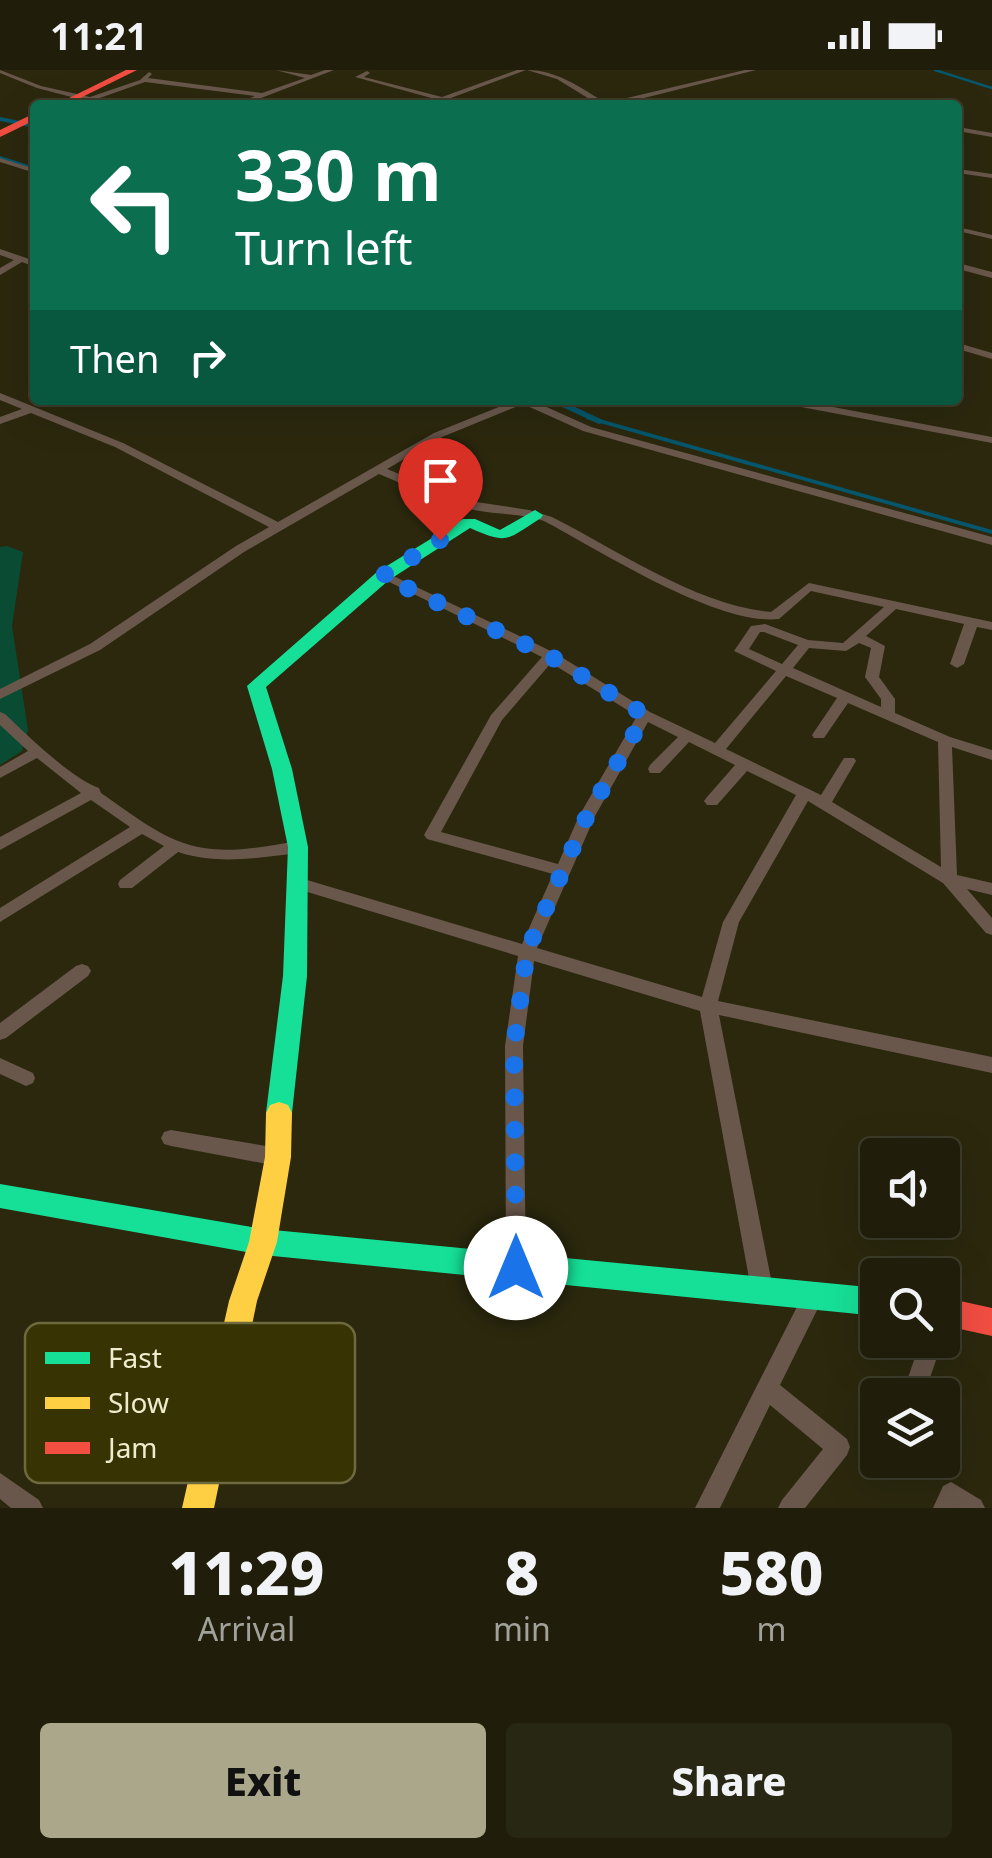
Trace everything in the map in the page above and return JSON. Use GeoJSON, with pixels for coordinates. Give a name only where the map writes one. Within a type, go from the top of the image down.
{"type":"FeatureCollection","features":[{"type":"Feature","properties":{"kind":"street"},"geometry":{"type":"LineString","coordinates":[[0,70],[39,87],[82,99],[150,70]]}},
{"type":"Feature","properties":{"kind":"street"},"geometry":{"type":"LineString","coordinates":[[278,70],[311,77]]}},
{"type":"Feature","properties":{"kind":"street"},"geometry":{"type":"LineString","coordinates":[[250,100],[331,70]]}},
{"type":"Feature","properties":{"kind":"street"},"geometry":{"type":"LineString","coordinates":[[352,70],[371,71]]}},
{"type":"Feature","properties":{"kind":"street"},"geometry":{"type":"LineString","coordinates":[[371,71],[358,77],[442,99],[527,70],[559,78],[595,100]]}},
{"type":"Feature","properties":{"kind":"street"},"geometry":{"type":"LineString","coordinates":[[542,73],[554,70]]}},
{"type":"Feature","properties":{"kind":"street"},"geometry":{"type":"LineString","coordinates":[[626,100],[754,70]]}},
{"type":"Feature","properties":{"kind":"street"},"geometry":{"type":"LineString","coordinates":[[139,75],[262,95]]}},
{"type":"Feature","properties":{"kind":"street"},"geometry":{"type":"LineString","coordinates":[[638,98],[643,100]]}},
{"type":"Feature","properties":{"kind":"street"},"geometry":{"type":"LineString","coordinates":[[962,130],[992,135]]}},
{"type":"Feature","properties":{"kind":"street"},"geometry":{"type":"LineString","coordinates":[[0,160],[30,169]]}},
{"type":"Feature","properties":{"kind":"street"},"geometry":{"type":"LineString","coordinates":[[962,172],[992,176]]}},
{"type":"Feature","properties":{"kind":"street"},"geometry":{"type":"LineString","coordinates":[[962,231],[992,237]]}},
{"type":"Feature","properties":{"kind":"street"},"geometry":{"type":"LineString","coordinates":[[0,252],[30,262]]}},
{"type":"Feature","properties":{"kind":"street"},"geometry":{"type":"LineString","coordinates":[[0,272],[22,259]]}},
{"type":"Feature","properties":{"kind":"street"},"geometry":{"type":"LineString","coordinates":[[962,267],[992,275]]}},
{"type":"Feature","properties":{"kind":"street"},"geometry":{"type":"LineString","coordinates":[[962,347],[992,356]]}},
{"type":"Feature","properties":{"kind":"street"},"geometry":{"type":"LineString","coordinates":[[0,396],[119,445],[278,527]]}},
{"type":"Feature","properties":{"kind":"street"},"geometry":{"type":"LineString","coordinates":[[0,695],[122,631],[278,527],[438,435],[512,405]]}},
{"type":"Feature","properties":{"kind":"street"},"geometry":{"type":"LineString","coordinates":[[535,405],[588,429],[992,541]]}},
{"type":"Feature","properties":{"kind":"street"},"geometry":{"type":"LineString","coordinates":[[806,405],[992,440]]}},
{"type":"Feature","properties":{"kind":"street"},"geometry":{"type":"LineString","coordinates":[[0,420],[31,408]]}},
{"type":"Feature","properties":{"kind":"street"},"geometry":{"type":"LineString","coordinates":[[378,470],[472,507],[535,514],[605,552],[739,612],[774,616],[809,587],[992,626]]}},
{"type":"Feature","properties":{"kind":"street"},"geometry":{"type":"LineString","coordinates":[[238,1323],[263,1242],[278,1157],[280,1095],[295,976],[298,847],[282,769],[256,686],[382,576],[469,522],[502,536],[535,514]]}},
{"type":"Feature","properties":{"kind":"street"},"geometry":{"type":"LineString","coordinates":[[382,576],[550,656],[645,715],[804,793],[950,879],[992,889]]}},
{"type":"Feature","properties":{"kind":"street"},"geometry":{"type":"LineString","coordinates":[[893,605],[846,647],[806,644],[764,628],[756,629],[740,651],[946,740],[992,754]]}},
{"type":"Feature","properties":{"kind":"street"},"geometry":{"type":"LineString","coordinates":[[957,664],[972,621]]}},
{"type":"Feature","properties":{"kind":"street"},"geometry":{"type":"LineString","coordinates":[[857,637],[878,646],[872,678],[888,700],[888,713]]}},
{"type":"Feature","properties":{"kind":"street"},"geometry":{"type":"LineString","coordinates":[[716,751],[806,644]]}},
{"type":"Feature","properties":{"kind":"street"},"geometry":{"type":"LineString","coordinates":[[550,656],[496,718],[432,835],[562,871]]}},
{"type":"Feature","properties":{"kind":"street"},"geometry":{"type":"LineString","coordinates":[[819,736],[846,695]]}},
{"type":"Feature","properties":{"kind":"street"},"geometry":{"type":"LineString","coordinates":[[516,1268],[514,1046],[527,951],[587,816],[645,715]]}},
{"type":"Feature","properties":{"kind":"street"},"geometry":{"type":"LineString","coordinates":[[0,717],[37,752],[175,846],[227,856],[298,847]]}},
{"type":"Feature","properties":{"kind":"street"},"geometry":{"type":"LineString","coordinates":[[655,768],[687,736]]}},
{"type":"Feature","properties":{"kind":"street"},"geometry":{"type":"LineString","coordinates":[[946,740],[950,879],[992,928]]}},
{"type":"Feature","properties":{"kind":"street"},"geometry":{"type":"LineString","coordinates":[[0,773],[37,752]]}},
{"type":"Feature","properties":{"kind":"street"},"geometry":{"type":"LineString","coordinates":[[823,804],[849,762]]}},
{"type":"Feature","properties":{"kind":"street"},"geometry":{"type":"LineString","coordinates":[[712,802],[744,764]]}},
{"type":"Feature","properties":{"kind":"street"},"geometry":{"type":"LineString","coordinates":[[0,844],[94,792]]}},
{"type":"Feature","properties":{"kind":"street"},"geometry":{"type":"LineString","coordinates":[[762,1289],[708,1006],[731,922],[804,793]]}},
{"type":"Feature","properties":{"kind":"street"},"geometry":{"type":"LineString","coordinates":[[0,916],[142,827]]}},
{"type":"Feature","properties":{"kind":"street"},"geometry":{"type":"LineString","coordinates":[[126,884],[175,846]]}},
{"type":"Feature","properties":{"kind":"street"},"geometry":{"type":"LineString","coordinates":[[297,882],[708,1006],[992,1065]]}},
{"type":"Feature","properties":{"kind":"street"},"geometry":{"type":"LineString","coordinates":[[0,1033],[82,971]]}},
{"type":"Feature","properties":{"kind":"street"},"geometry":{"type":"LineString","coordinates":[[0,1066],[26,1078]]}},
{"type":"Feature","properties":{"kind":"street"},"geometry":{"type":"LineString","coordinates":[[171,1138],[278,1157]]}},
{"type":"Feature","properties":{"kind":"street"},"geometry":{"type":"LineString","coordinates":[[0,1196],[263,1242],[860,1300]]}},
{"type":"Feature","properties":{"kind":"street"},"geometry":{"type":"LineString","coordinates":[[707,1508],[814,1294]]}},
{"type":"Feature","properties":{"kind":"street"},"geometry":{"type":"LineString","coordinates":[[960,1315],[992,1322]]}},
{"type":"Feature","properties":{"kind":"street"},"geometry":{"type":"LineString","coordinates":[[768,1388],[839,1446],[790,1508]]}},
{"type":"Feature","properties":{"kind":"street"},"geometry":{"type":"LineString","coordinates":[[198,1508],[203,1483]]}},
{"type":"Feature","properties":{"kind":"street"},"geometry":{"type":"LineString","coordinates":[[0,1485],[31,1508]]}},
{"type":"Feature","properties":{"kind":"street"},"geometry":{"type":"LineString","coordinates":[[945,1508],[951,1494],[972,1508]]}},
{"type":"Feature","properties":{"kind":"green space"},"geometry":{"type":"Polygon","coordinates":[[[0,547],[23,552],[12,626],[28,730],[22,751],[0,765],[0,547]]]}},
{"type":"Feature","properties":{"kind":"water"},"geometry":{"type":"Polygon","coordinates":[[[589,416],[992,530],[992,534],[586,419],[589,416]]]}},
{"type":"Feature","properties":{"kind":"waterway"},"geometry":{"type":"LineString","coordinates":[[935,70],[992,88]]}},
{"type":"Feature","properties":{"kind":"waterway"},"geometry":{"type":"LineString","coordinates":[[0,119],[30,125]]}},
{"type":"Feature","properties":{"kind":"waterway"},"geometry":{"type":"LineString","coordinates":[[0,158],[30,167]]}},
{"type":"Feature","properties":{"kind":"waterway"},"geometry":{"type":"LineString","coordinates":[[563,405],[602,422]]}},
{"type":"Feature","properties":{"kind":"traffic: fast"},"geometry":{"type":"LineString","coordinates":[[279,1113],[295,976],[298,847],[282,769],[256,686],[383,576],[469,522],[501,536],[535,515]]}},
{"type":"Feature","properties":{"kind":"traffic: fast"},"geometry":{"type":"LineString","coordinates":[[0,1196],[263,1242],[860,1300]]}},
{"type":"Feature","properties":{"kind":"traffic: slow"},"geometry":{"type":"LineString","coordinates":[[238,1323],[263,1242],[278,1157],[279,1113]]}},
{"type":"Feature","properties":{"kind":"traffic: slow"},"geometry":{"type":"LineString","coordinates":[[198,1508],[203,1483]]}},
{"type":"Feature","properties":{"kind":"traffic: jam"},"geometry":{"type":"LineString","coordinates":[[70,100],[133,70]]}},
{"type":"Feature","properties":{"kind":"traffic: jam"},"geometry":{"type":"LineString","coordinates":[[0,134],[30,119]]}},
{"type":"Feature","properties":{"kind":"traffic: jam"},"geometry":{"type":"LineString","coordinates":[[960,1315],[992,1322]]}},
{"type":"Feature","properties":{"kind":"route"},"geometry":{"type":"LineString","coordinates":[[440,540],[382,576],[550,656],[645,715],[587,816],[527,951],[514,1046],[516,1268]]}}]}
